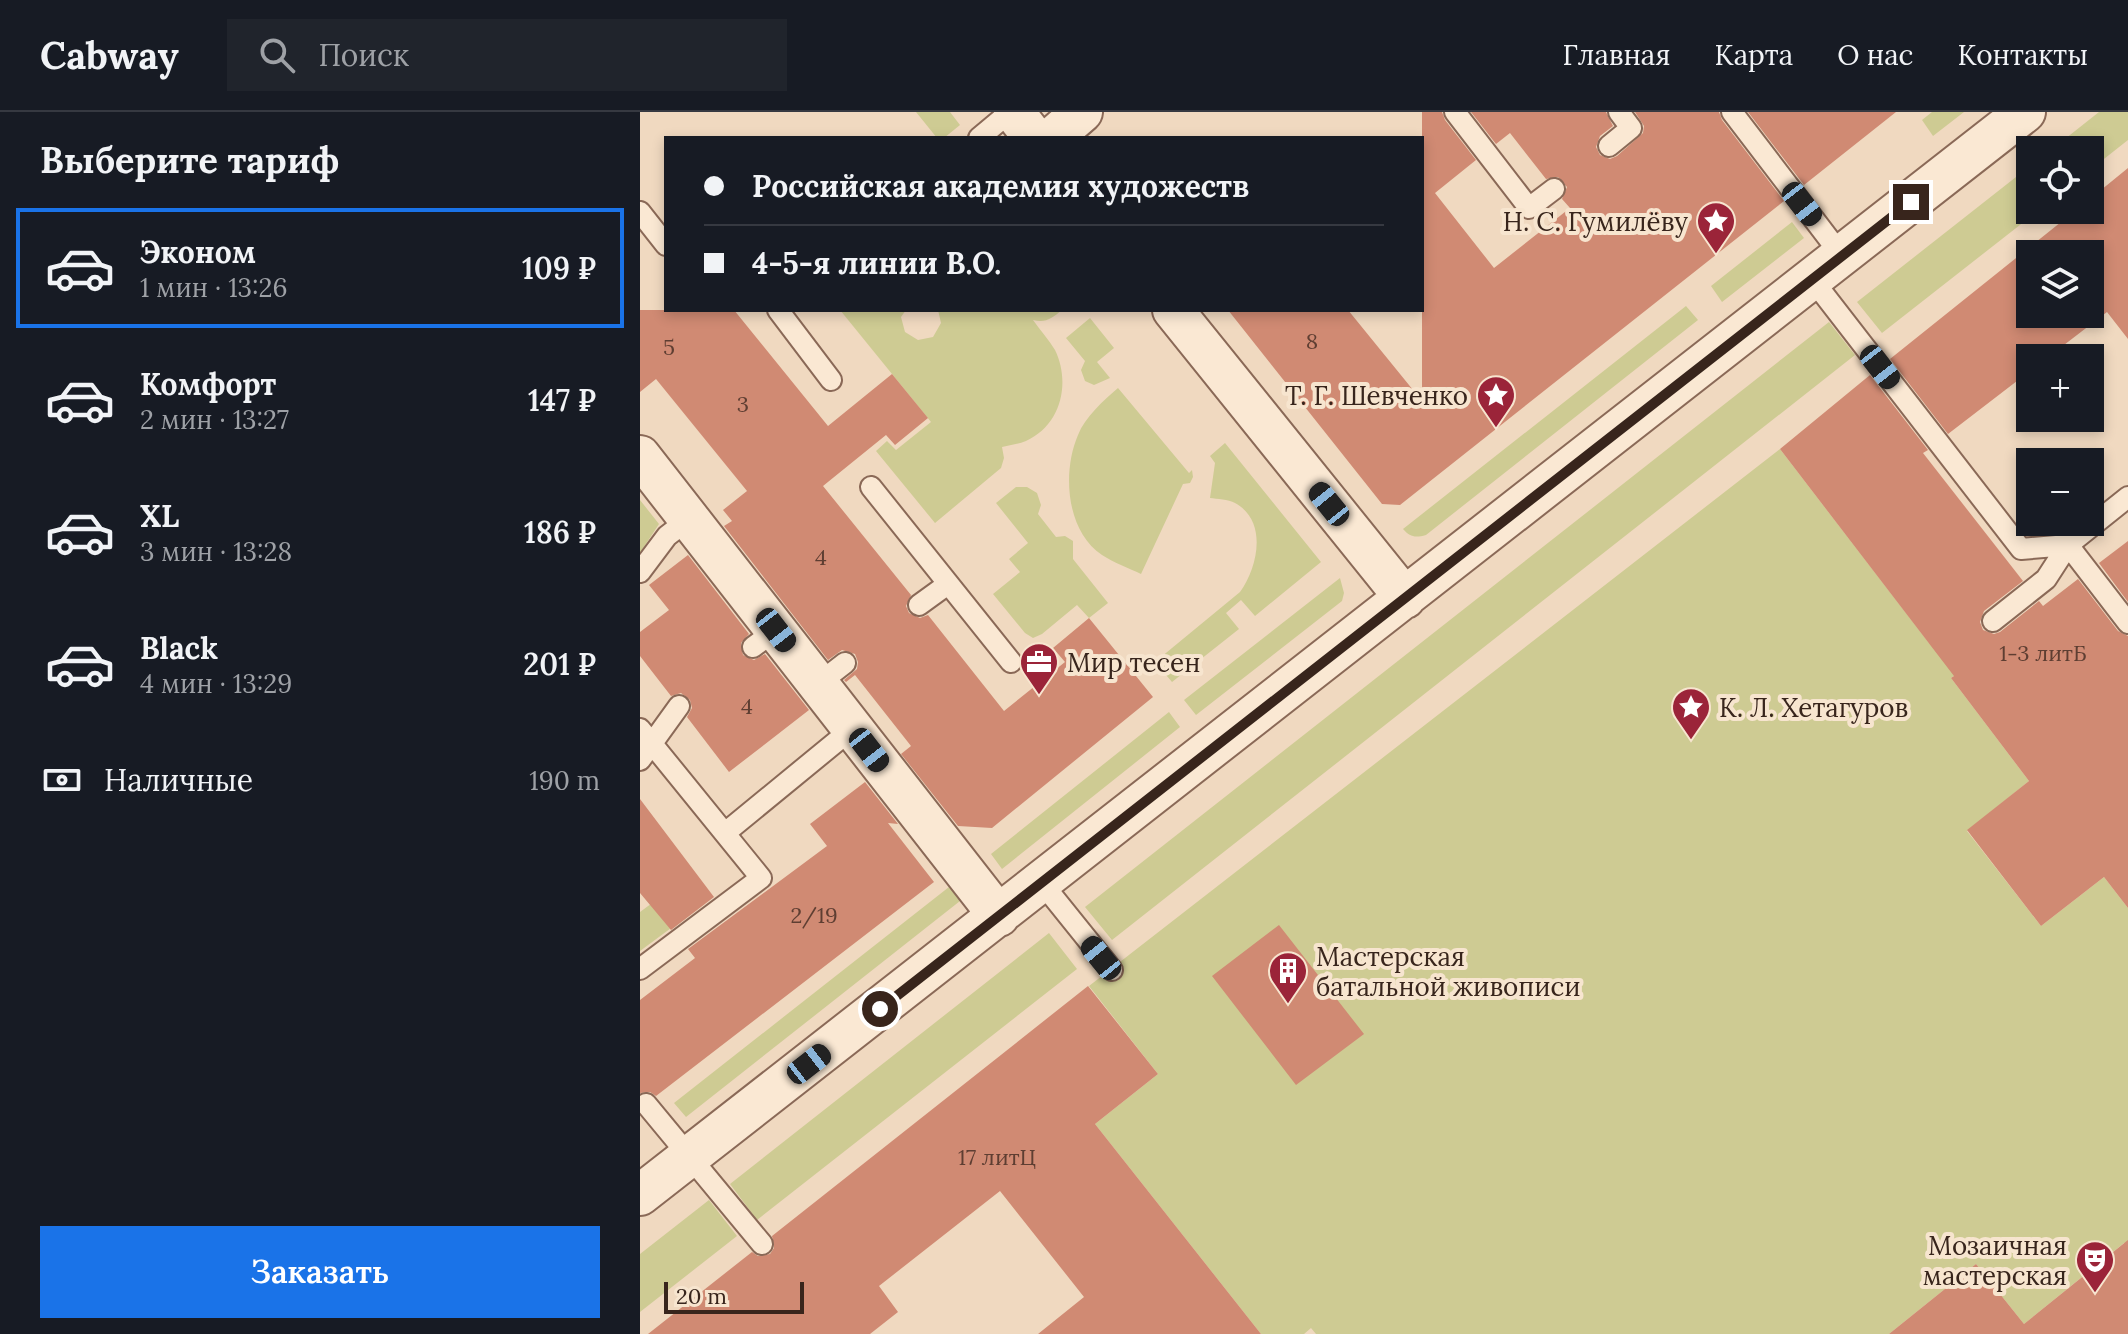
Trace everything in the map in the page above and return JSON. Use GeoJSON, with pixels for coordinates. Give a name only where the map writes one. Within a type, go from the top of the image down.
{"type":"FeatureCollection","features":[{"type":"Feature","properties":{"kind":"street"},"geometry":{"type":"LineString","coordinates":[[1012,112],[1032,136]]}},
{"type":"Feature","properties":{"kind":"street"},"geometry":{"type":"LineString","coordinates":[[1054,136],[1082,112]]}},
{"type":"Feature","properties":{"kind":"street"},"geometry":{"type":"LineString","coordinates":[[640,1195],[2025,112]]}},
{"type":"Feature","properties":{"kind":"street"},"geometry":{"type":"LineString","coordinates":[[1175,312],[1405,598]]}},
{"type":"Feature","properties":{"kind":"street"},"geometry":{"type":"LineString","coordinates":[[640,456],[689,519],[764,638],[832,673],[853,728],[999,916]]}},
{"type":"Feature","properties":{"kind":"lane"},"geometry":{"type":"LineString","coordinates":[[982,136],[1012,112]]}},
{"type":"Feature","properties":{"kind":"lane"},"geometry":{"type":"LineString","coordinates":[[1455,112],[1529,208],[1554,189]]}},
{"type":"Feature","properties":{"kind":"lane"},"geometry":{"type":"LineString","coordinates":[[1609,146],[1631,128],[1619,112]]}},
{"type":"Feature","properties":{"kind":"lane"},"geometry":{"type":"LineString","coordinates":[[1732,112],[1827,267],[2021,549],[2068,545]]}},
{"type":"Feature","properties":{"kind":"lane"},"geometry":{"type":"LineString","coordinates":[[640,212],[664,242]]}},
{"type":"Feature","properties":{"kind":"lane"},"geometry":{"type":"LineString","coordinates":[[780,312],[831,380]]}},
{"type":"Feature","properties":{"kind":"lane"},"geometry":{"type":"LineString","coordinates":[[871,487],[1011,662]]}},
{"type":"Feature","properties":{"kind":"lane"},"geometry":{"type":"LineString","coordinates":[[1993,621],[2046,579],[2068,545],[2128,497]]}},
{"type":"Feature","properties":{"kind":"lane"},"geometry":{"type":"LineString","coordinates":[[640,572],[667,536],[689,519]]}},
{"type":"Feature","properties":{"kind":"lane"},"geometry":{"type":"LineString","coordinates":[[2068,545],[2128,623]]}},
{"type":"Feature","properties":{"kind":"lane"},"geometry":{"type":"LineString","coordinates":[[919,605],[948,584]]}},
{"type":"Feature","properties":{"kind":"lane"},"geometry":{"type":"LineString","coordinates":[[640,969],[761,878],[725,833],[644,744],[679,706]]}},
{"type":"Feature","properties":{"kind":"lane"},"geometry":{"type":"LineString","coordinates":[[725,833],[853,728]]}},
{"type":"Feature","properties":{"kind":"lane"},"geometry":{"type":"LineString","coordinates":[[1042,883],[1112,970]]}},
{"type":"Feature","properties":{"kind":"lane"},"geometry":{"type":"LineString","coordinates":[[646,1104],[762,1244]]}},
{"type":"Feature","properties":{"kind":"shaded area"},"geometry":{"type":"Polygon","coordinates":[[[916,112],[950,112],[960,125],[946,136],[935,136],[916,112]]]}},
{"type":"Feature","properties":{"kind":"shaded area"},"geometry":{"type":"Polygon","coordinates":[[[1932,112],[1964,112],[1933,136],[1922,120],[1932,112]]]}},
{"type":"Feature","properties":{"kind":"shaded area"},"geometry":{"type":"Polygon","coordinates":[[[2099,112],[2128,112],[2128,140],[2104,159],[2104,136],[2069,136],[2099,112]]]}},
{"type":"Feature","properties":{"kind":"shaded area"},"geometry":{"type":"Polygon","coordinates":[[[2016,177],[2016,224],[2021,224],[1882,333],[1857,302],[2016,177]]]}},
{"type":"Feature","properties":{"kind":"shaded area"},"geometry":{"type":"Polygon","coordinates":[[[1792,222],[1804,238],[1722,302],[1711,286],[1792,222]]]}},
{"type":"Feature","properties":{"kind":"shaded area"},"geometry":{"type":"Polygon","coordinates":[[[1686,306],[1698,320],[1426,535],[1413,536],[1403,529],[1686,306]]]}},
{"type":"Feature","properties":{"kind":"shaded area"},"geometry":{"type":"Polygon","coordinates":[[[842,312],[905,312],[901,317],[905,332],[918,340],[933,337],[941,323],[938,312],[1059,312],[1048,320],[1033,320],[1055,350],[1060,363],[1062,389],[1055,414],[1038,434],[1023,442],[1002,447],[1004,458],[1001,468],[935,523],[876,451],[887,441],[896,450],[931,422],[842,312]]]}},
{"type":"Feature","properties":{"kind":"shaded area"},"geometry":{"type":"Polygon","coordinates":[[[1090,318],[1114,348],[1097,362],[1110,378],[1094,385],[1085,381],[1081,370],[1085,361],[1066,338],[1090,318]]]}},
{"type":"Feature","properties":{"kind":"shaded area"},"geometry":{"type":"Polygon","coordinates":[[[1829,322],[1855,355],[1112,940],[1085,907],[1829,322]]]}},
{"type":"Feature","properties":{"kind":"shaded area"},"geometry":{"type":"Polygon","coordinates":[[[1118,388],[1189,473],[1192,470],[1193,477],[1190,483],[1183,484],[1141,574],[1107,558],[1090,544],[1074,516],[1070,500],[1070,466],[1081,428],[1118,388]]]}},
{"type":"Feature","properties":{"kind":"shaded area"},"geometry":{"type":"Polygon","coordinates":[[[1225,443],[1321,562],[1255,616],[1241,600],[1226,613],[1239,629],[1172,682],[1155,662],[1240,592],[1255,558],[1256,532],[1245,511],[1232,502],[1210,498],[1215,463],[1210,456],[1225,443]]]}},
{"type":"Feature","properties":{"kind":"shaded area"},"geometry":{"type":"Polygon","coordinates":[[[1780,449],[1929,643],[1969,664],[1951,678],[2029,781],[1967,831],[2041,926],[2104,877],[2128,908],[2128,1247],[2124,1243],[2024,1324],[1976,1264],[1889,1334],[1316,1334],[1311,1328],[1304,1334],[1261,1334],[1095,1124],[1158,1074],[1089,986],[1780,449]]]}},
{"type":"Feature","properties":{"kind":"shaded area"},"geometry":{"type":"Polygon","coordinates":[[[1016,487],[1027,487],[1037,493],[1041,505],[1038,514],[1056,537],[1065,536],[1073,541],[1073,559],[1108,603],[1089,618],[1077,605],[1033,638],[1025,633],[993,594],[1020,572],[1009,559],[1028,543],[996,503],[1016,487]]]}},
{"type":"Feature","properties":{"kind":"shaded area"},"geometry":{"type":"Polygon","coordinates":[[[640,500],[659,524],[640,553],[640,500]]]}},
{"type":"Feature","properties":{"kind":"shaded area"},"geometry":{"type":"Polygon","coordinates":[[[1340,578],[1344,593],[1342,601],[1196,715],[1184,700],[1340,578]]]}},
{"type":"Feature","properties":{"kind":"shaded area"},"geometry":{"type":"Polygon","coordinates":[[[1169,712],[1180,727],[1002,869],[991,854],[1169,712]]]}},
{"type":"Feature","properties":{"kind":"shaded area"},"geometry":{"type":"Polygon","coordinates":[[[694,872],[713,897],[640,951],[640,912],[694,872]]]}},
{"type":"Feature","properties":{"kind":"shaded area"},"geometry":{"type":"Polygon","coordinates":[[[949,887],[960,901],[686,1117],[674,1103],[949,887]]]}},
{"type":"Feature","properties":{"kind":"shaded area"},"geometry":{"type":"Polygon","coordinates":[[[1049,933],[1077,969],[757,1220],[730,1184],[1049,933]]]}},
{"type":"Feature","properties":{"kind":"shaded area"},"geometry":{"type":"Polygon","coordinates":[[[709,1200],[737,1236],[640,1312],[640,1254],[709,1200]]]}},
{"type":"Feature","properties":{"kind":"building"},"geometry":{"type":"Polygon","coordinates":[[[1422,112],[1442,112],[1476,160],[1435,193],[1494,268],[1570,208],[1562,199],[1567,187],[1558,177],[1546,179],[1510,133],[1496,144],[1471,112],[1606,112],[1613,126],[1600,136],[1596,147],[1600,155],[1610,159],[1643,133],[1644,126],[1635,112],[1719,112],[1784,201],[1400,505],[1382,504],[1230,312],[1350,312],[1422,401],[1422,112]]]}},
{"type":"Feature","properties":{"kind":"building"},"geometry":{"type":"Polygon","coordinates":[[[1748,112],[1896,112],[1804,185],[1748,112]]]}},
{"type":"Feature","properties":{"kind":"building"},"geometry":{"type":"Polygon","coordinates":[[[2128,168],[2128,339],[2107,312],[2104,314],[2104,240],[2039,240],[2059,224],[2104,224],[2104,188],[2128,168]]]}},
{"type":"Feature","properties":{"kind":"building"},"geometry":{"type":"Polygon","coordinates":[[[2016,258],[2016,328],[2086,328],[2065,344],[2016,344],[2016,382],[1948,434],[1890,359],[2016,258]]]}},
{"type":"Feature","properties":{"kind":"building"},"geometry":{"type":"Polygon","coordinates":[[[640,310],[736,312],[828,426],[892,374],[928,418],[895,445],[886,435],[823,486],[911,595],[906,606],[909,613],[920,618],[928,615],[1004,711],[1065,662],[1053,648],[1089,618],[1153,697],[992,828],[958,826],[901,754],[911,746],[855,675],[846,682],[844,680],[857,669],[855,654],[842,650],[828,660],[724,526],[732,521],[723,510],[747,491],[656,379],[640,392],[640,310]]]}},
{"type":"Feature","properties":{"kind":"building"},"geometry":{"type":"Polygon","coordinates":[[[1870,375],[1928,450],[1923,453],[2023,581],[1984,611],[1980,622],[1983,630],[1994,634],[2000,632],[2039,601],[2043,606],[2078,579],[2118,631],[2128,636],[2128,908],[2104,877],[2041,926],[1967,830],[2029,781],[1951,678],[1954,676],[1780,449],[1870,375]]]}},
{"type":"Feature","properties":{"kind":"building"},"geometry":{"type":"Polygon","coordinates":[[[2128,541],[2128,602],[2099,563],[2128,541]]]}},
{"type":"Feature","properties":{"kind":"building"},"geometry":{"type":"Polygon","coordinates":[[[688,555],[749,634],[741,643],[743,655],[754,660],[765,654],[809,710],[729,772],[687,717],[692,708],[690,700],[681,693],[671,696],[640,656],[640,632],[669,610],[649,585],[688,555]]]}},
{"type":"Feature","properties":{"kind":"building"},"geometry":{"type":"Polygon","coordinates":[[[865,782],[898,824],[888,823],[934,882],[656,1096],[650,1092],[640,1093],[640,1000],[695,958],[688,949],[827,846],[810,824],[865,782]]]}},
{"type":"Feature","properties":{"kind":"building"},"geometry":{"type":"Polygon","coordinates":[[[640,799],[714,897],[671,930],[640,893],[640,799]]]}},
{"type":"Feature","properties":{"kind":"building","name":"Мастерская батальной живописи"},"geometry":{"type":"Polygon","coordinates":[[[1279,925],[1364,1034],[1296,1085],[1212,976],[1279,925]]]}},
{"type":"Feature","properties":{"kind":"building"},"geometry":{"type":"Polygon","coordinates":[[[1088,986],[1158,1074],[1095,1124],[1261,1334],[1038,1334],[1084,1297],[1000,1191],[879,1286],[898,1312],[870,1334],[648,1334],[752,1252],[758,1256],[770,1254],[774,1248],[772,1236],[1088,986]]]}},
{"type":"Feature","properties":{"kind":"building","name":"Мозаичная мастерская"},"geometry":{"type":"Polygon","coordinates":[[[2128,1240],[2128,1334],[1889,1334],[1976,1264],[2024,1324],[2128,1240]]]}},
{"type":"Feature","properties":{"kind":"place","name":"Н. С. Гумилёву"},"geometry":{"type":"Point","coordinates":[1716,255]}},
{"type":"Feature","properties":{"kind":"place","name":"Т. Г. Шевченко"},"geometry":{"type":"Point","coordinates":[1496,429]}},
{"type":"Feature","properties":{"kind":"place","name":"Мир тесен"},"geometry":{"type":"Point","coordinates":[1039,696]}},
{"type":"Feature","properties":{"kind":"place","name":"К. Л. Хетагуров"},"geometry":{"type":"Point","coordinates":[1691,741]}},
{"type":"Feature","properties":{"kind":"place","name":"Мастерская батальной живописи"},"geometry":{"type":"Point","coordinates":[1288,1005]}},
{"type":"Feature","properties":{"kind":"place","name":"Мозаичная мастерская"},"geometry":{"type":"Point","coordinates":[2095,1294]}},
{"type":"Feature","properties":{"kind":"route"},"geometry":{"type":"LineString","coordinates":[[880,1009],[1911,202]]}}]}
